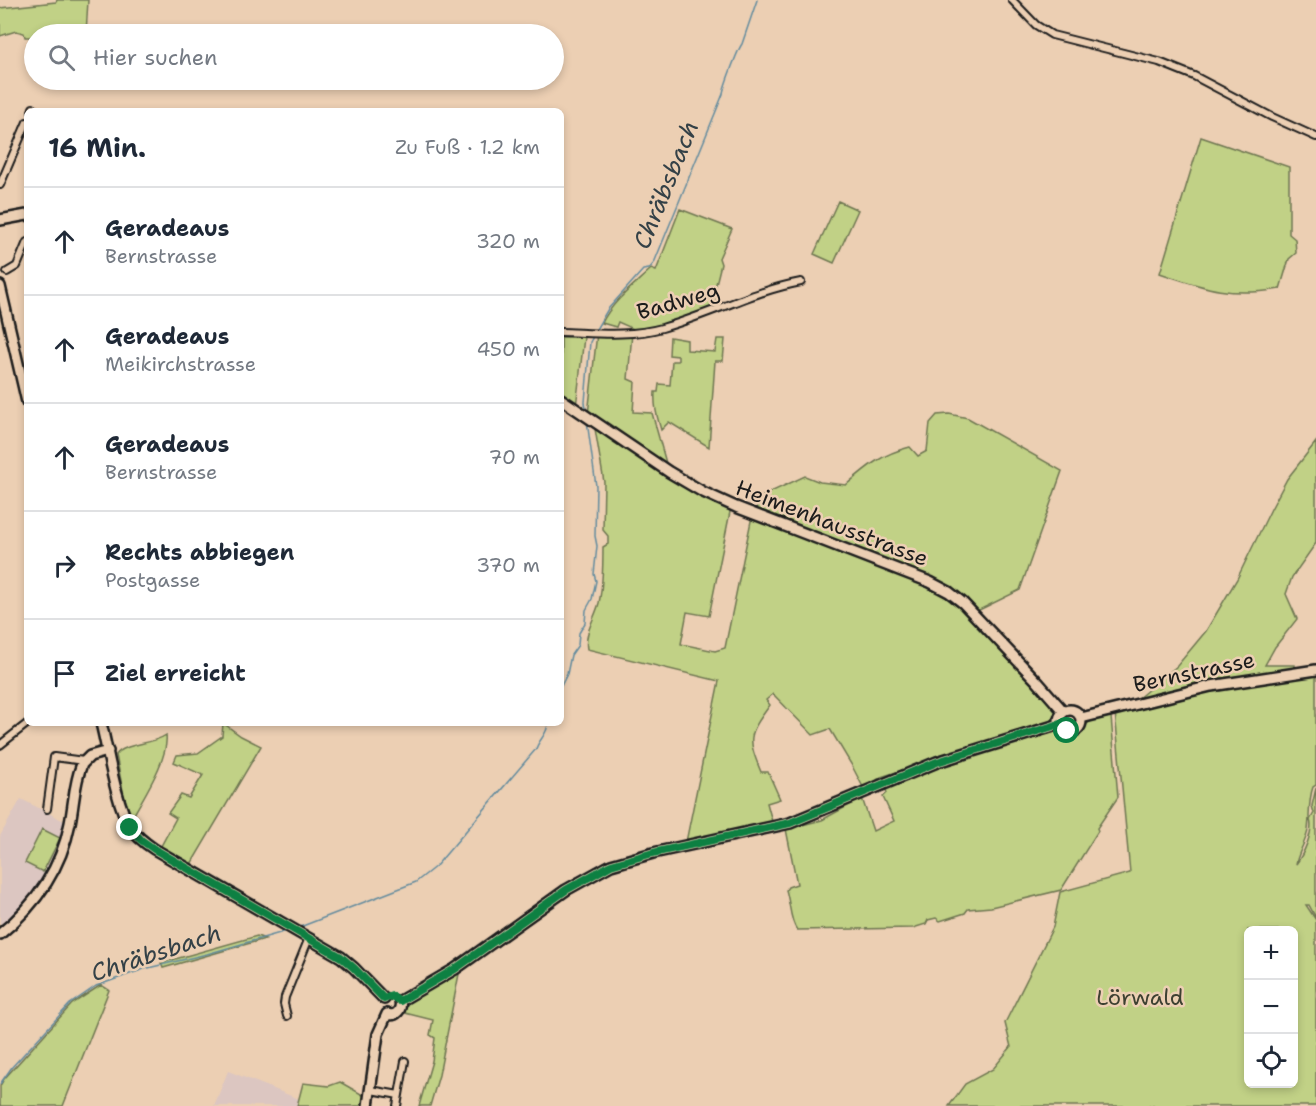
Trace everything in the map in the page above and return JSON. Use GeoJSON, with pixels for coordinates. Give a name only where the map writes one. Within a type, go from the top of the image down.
{"type":"FeatureCollection","features":[{"type":"Feature","properties":{"kind":"main road"},"geometry":{"type":"LineString","coordinates":[[0,213],[22,215]]}},
{"type":"Feature","properties":{"kind":"main road"},"geometry":{"type":"LineString","coordinates":[[0,220],[22,215]]}},
{"type":"Feature","properties":{"kind":"main road"},"geometry":{"type":"LineString","coordinates":[[0,286],[24,389]]}},
{"type":"Feature","properties":{"kind":"main road","name":"Heimenhausstrasse"},"geometry":{"type":"LineString","coordinates":[[564,401],[669,472],[717,499],[930,582],[949,592],[979,620],[1064,712]]}},
{"type":"Feature","properties":{"kind":"main road","name":"Bernstrasse"},"geometry":{"type":"LineString","coordinates":[[1081,718],[1211,686],[1316,670]]}},
{"type":"Feature","properties":{"kind":"main road"},"geometry":{"type":"LineString","coordinates":[[1074,710],[1081,718],[1081,724],[1073,731],[1067,731],[1060,724],[1059,719],[1064,712],[1074,710]]}},
{"type":"Feature","properties":{"kind":"main road"},"geometry":{"type":"LineString","coordinates":[[400,1001],[455,969],[566,890],[605,868],[653,853],[767,829],[810,816],[937,762],[1060,724]]}},
{"type":"Feature","properties":{"kind":"main road"},"geometry":{"type":"LineString","coordinates":[[102,726],[126,819],[130,828],[141,840],[341,957],[384,999]]}},
{"type":"Feature","properties":{"kind":"main road"},"geometry":{"type":"LineString","coordinates":[[0,934],[36,900],[56,867],[68,832],[78,775],[84,761],[94,754],[108,751]]}},
{"type":"Feature","properties":{"kind":"main road"},"geometry":{"type":"LineString","coordinates":[[392,996],[400,1001],[399,1011],[393,1015],[387,1014],[382,1008],[384,999],[392,996]]}},
{"type":"Feature","properties":{"kind":"main road"},"geometry":{"type":"LineString","coordinates":[[368,1106],[378,1034],[387,1014]]}},
{"type":"Feature","properties":{"kind":"street"},"geometry":{"type":"LineString","coordinates":[[1012,0],[1036,26],[1052,35],[1159,62],[1194,76],[1316,137]]}},
{"type":"Feature","properties":{"kind":"street"},"geometry":{"type":"LineString","coordinates":[[0,185],[24,129]]}},
{"type":"Feature","properties":{"kind":"street"},"geometry":{"type":"LineString","coordinates":[[7,272],[17,267],[24,254]]}},
{"type":"Feature","properties":{"kind":"street","name":"Badweg"},"geometry":{"type":"LineString","coordinates":[[564,332],[632,333],[661,328],[721,309],[765,290],[801,282]]}},
{"type":"Feature","properties":{"kind":"street"},"geometry":{"type":"LineString","coordinates":[[0,745],[24,726]]}},
{"type":"Feature","properties":{"kind":"street"},"geometry":{"type":"LineString","coordinates":[[47,809],[54,757],[84,761]]}},
{"type":"Feature","properties":{"kind":"street"},"geometry":{"type":"LineString","coordinates":[[287,1016],[285,997],[309,938]]}},
{"type":"Feature","properties":{"kind":"street"},"geometry":{"type":"LineString","coordinates":[[397,1106],[405,1061]]}},
{"type":"Feature","properties":{"kind":"street"},"geometry":{"type":"LineString","coordinates":[[371,1090],[399,1095]]}},
{"type":"Feature","properties":{"kind":"shaded area"},"geometry":{"type":"Polygon","coordinates":[[[21,799],[66,822],[58,852],[47,875],[25,906],[0,929],[0,836],[21,799]]]}},
{"type":"Feature","properties":{"kind":"shaded area"},"geometry":{"type":"Polygon","coordinates":[[[228,1071],[299,1099],[297,1106],[214,1106],[228,1071]]]}},
{"type":"Feature","properties":{"kind":"green space"},"geometry":{"type":"Polygon","coordinates":[[[57,0],[88,0],[87,24],[24,24],[24,33],[16,31],[0,36],[0,8],[56,2],[57,0]]]}},
{"type":"Feature","properties":{"kind":"green space"},"geometry":{"type":"Polygon","coordinates":[[[1201,137],[1289,167],[1289,234],[1295,239],[1296,253],[1289,259],[1280,289],[1232,292],[1160,273],[1201,137]]]}},
{"type":"Feature","properties":{"kind":"green space"},"geometry":{"type":"Polygon","coordinates":[[[838,201],[858,210],[834,263],[814,254],[838,201]]]}},
{"type":"Feature","properties":{"kind":"green space"},"geometry":{"type":"Polygon","coordinates":[[[680,209],[732,229],[719,258],[721,264],[715,288],[716,309],[661,327],[633,331],[634,329],[618,322],[616,327],[602,323],[617,301],[651,269],[656,271],[680,209]]]}},
{"type":"Feature","properties":{"kind":"green space"},"geometry":{"type":"Polygon","coordinates":[[[597,333],[632,333],[628,379],[635,382],[633,412],[652,413],[666,463],[662,464],[588,415],[597,333]]]}},
{"type":"Feature","properties":{"kind":"green space"},"geometry":{"type":"Polygon","coordinates":[[[564,337],[584,337],[576,407],[564,398],[564,337]]]}},
{"type":"Feature","properties":{"kind":"green space"},"geometry":{"type":"Polygon","coordinates":[[[670,337],[687,340],[687,350],[715,352],[717,339],[725,339],[723,361],[715,361],[709,447],[669,422],[661,430],[655,407],[655,392],[658,392],[659,384],[670,385],[672,361],[678,361],[678,356],[669,355],[670,337]]]}},
{"type":"Feature","properties":{"kind":"green space"},"geometry":{"type":"Polygon","coordinates":[[[949,414],[968,418],[1062,471],[1020,590],[975,612],[1054,704],[1057,713],[1055,719],[1040,726],[881,777],[864,789],[830,729],[813,735],[773,694],[766,700],[770,705],[757,723],[752,744],[761,772],[768,772],[780,799],[767,803],[773,825],[686,842],[719,681],[587,649],[588,631],[600,596],[603,547],[608,544],[608,536],[603,530],[604,482],[594,423],[731,507],[709,616],[687,612],[681,644],[715,651],[725,648],[752,516],[762,496],[805,476],[820,482],[846,485],[876,461],[910,447],[918,456],[927,451],[930,423],[937,415],[949,414]]]}},
{"type":"Feature","properties":{"kind":"green space"},"geometry":{"type":"Polygon","coordinates":[[[1316,442],[1316,543],[1292,577],[1286,594],[1297,619],[1275,647],[1265,665],[1295,665],[1295,669],[1208,680],[1137,699],[1177,666],[1206,631],[1237,579],[1287,479],[1316,442]]]}},
{"type":"Feature","properties":{"kind":"green space","name":"Lörwald"},"geometry":{"type":"Polygon","coordinates":[[[1316,673],[1316,785],[1313,787],[1310,798],[1307,834],[1296,864],[1309,837],[1316,788],[1316,918],[1309,905],[1306,905],[1316,920],[1316,1106],[949,1106],[965,1084],[993,1069],[1011,1047],[1005,1023],[1053,927],[1060,892],[1130,873],[1115,712],[1245,682],[1316,673]]]}},
{"type":"Feature","properties":{"kind":"green space"},"geometry":{"type":"Polygon","coordinates":[[[1109,715],[1118,797],[1061,890],[991,907],[968,909],[965,913],[940,921],[936,918],[928,920],[926,924],[913,928],[797,930],[786,890],[797,884],[786,829],[822,820],[862,798],[873,831],[894,821],[883,797],[887,793],[885,787],[937,765],[1055,730],[1072,736],[1091,721],[1109,715]]]}},
{"type":"Feature","properties":{"kind":"green space"},"geometry":{"type":"Polygon","coordinates":[[[223,726],[227,726],[261,746],[190,866],[160,848],[176,818],[168,813],[181,795],[189,798],[203,775],[174,762],[177,755],[198,753],[222,736],[223,726]]]}},
{"type":"Feature","properties":{"kind":"green space"},"geometry":{"type":"Polygon","coordinates":[[[166,735],[164,755],[132,818],[124,796],[116,755],[125,748],[166,735]]]}},
{"type":"Feature","properties":{"kind":"green space"},"geometry":{"type":"Polygon","coordinates":[[[42,829],[60,838],[43,872],[25,863],[42,829]]]}},
{"type":"Feature","properties":{"kind":"green space"},"geometry":{"type":"Polygon","coordinates":[[[257,936],[265,939],[163,968],[161,963],[257,936]]]}},
{"type":"Feature","properties":{"kind":"green space"},"geometry":{"type":"Polygon","coordinates":[[[460,969],[439,1075],[430,1106],[419,1106],[432,1061],[435,1038],[430,1035],[433,1020],[401,1012],[409,1001],[460,969]]]}},
{"type":"Feature","properties":{"kind":"green space"},"geometry":{"type":"Polygon","coordinates":[[[101,985],[109,990],[63,1106],[0,1106],[0,1086],[4,1079],[72,1004],[101,985]]]}},
{"type":"Feature","properties":{"kind":"green space"},"geometry":{"type":"Polygon","coordinates":[[[340,1082],[370,1099],[368,1106],[297,1106],[303,1083],[329,1086],[340,1082]]]}},
{"type":"Feature","properties":{"kind":"waterway","name":"Chräbsbach"},"geometry":{"type":"LineString","coordinates":[[595,331],[608,309],[643,270],[649,269],[654,263],[723,94],[757,0]]}},
{"type":"Feature","properties":{"kind":"waterway","name":"Chräbsbach"},"geometry":{"type":"LineString","coordinates":[[586,410],[590,342],[594,335]]}},
{"type":"Feature","properties":{"kind":"waterway","name":"Chräbsbach"},"geometry":{"type":"LineString","coordinates":[[564,680],[571,655],[578,645],[579,633],[585,623],[586,610],[592,599],[596,581],[594,574],[597,546],[595,536],[596,486],[587,421]]}},
{"type":"Feature","properties":{"kind":"waterway","name":"Chräbsbach"},"geometry":{"type":"LineString","coordinates":[[300,927],[416,882],[436,866],[536,749],[548,726]]}},
{"type":"Feature","properties":{"kind":"waterway","name":"Chräbsbach"},"geometry":{"type":"LineString","coordinates":[[0,1084],[12,1067],[70,1004],[96,986],[144,969],[287,931]]}},
{"type":"Feature","properties":{"kind":"route"},"geometry":{"type":"LineString","coordinates":[[130,828],[154,849],[341,957],[384,999],[392,996],[400,1001],[455,969],[566,890],[611,865],[653,853],[790,823],[937,762],[1060,724],[1067,731]]}}]}
